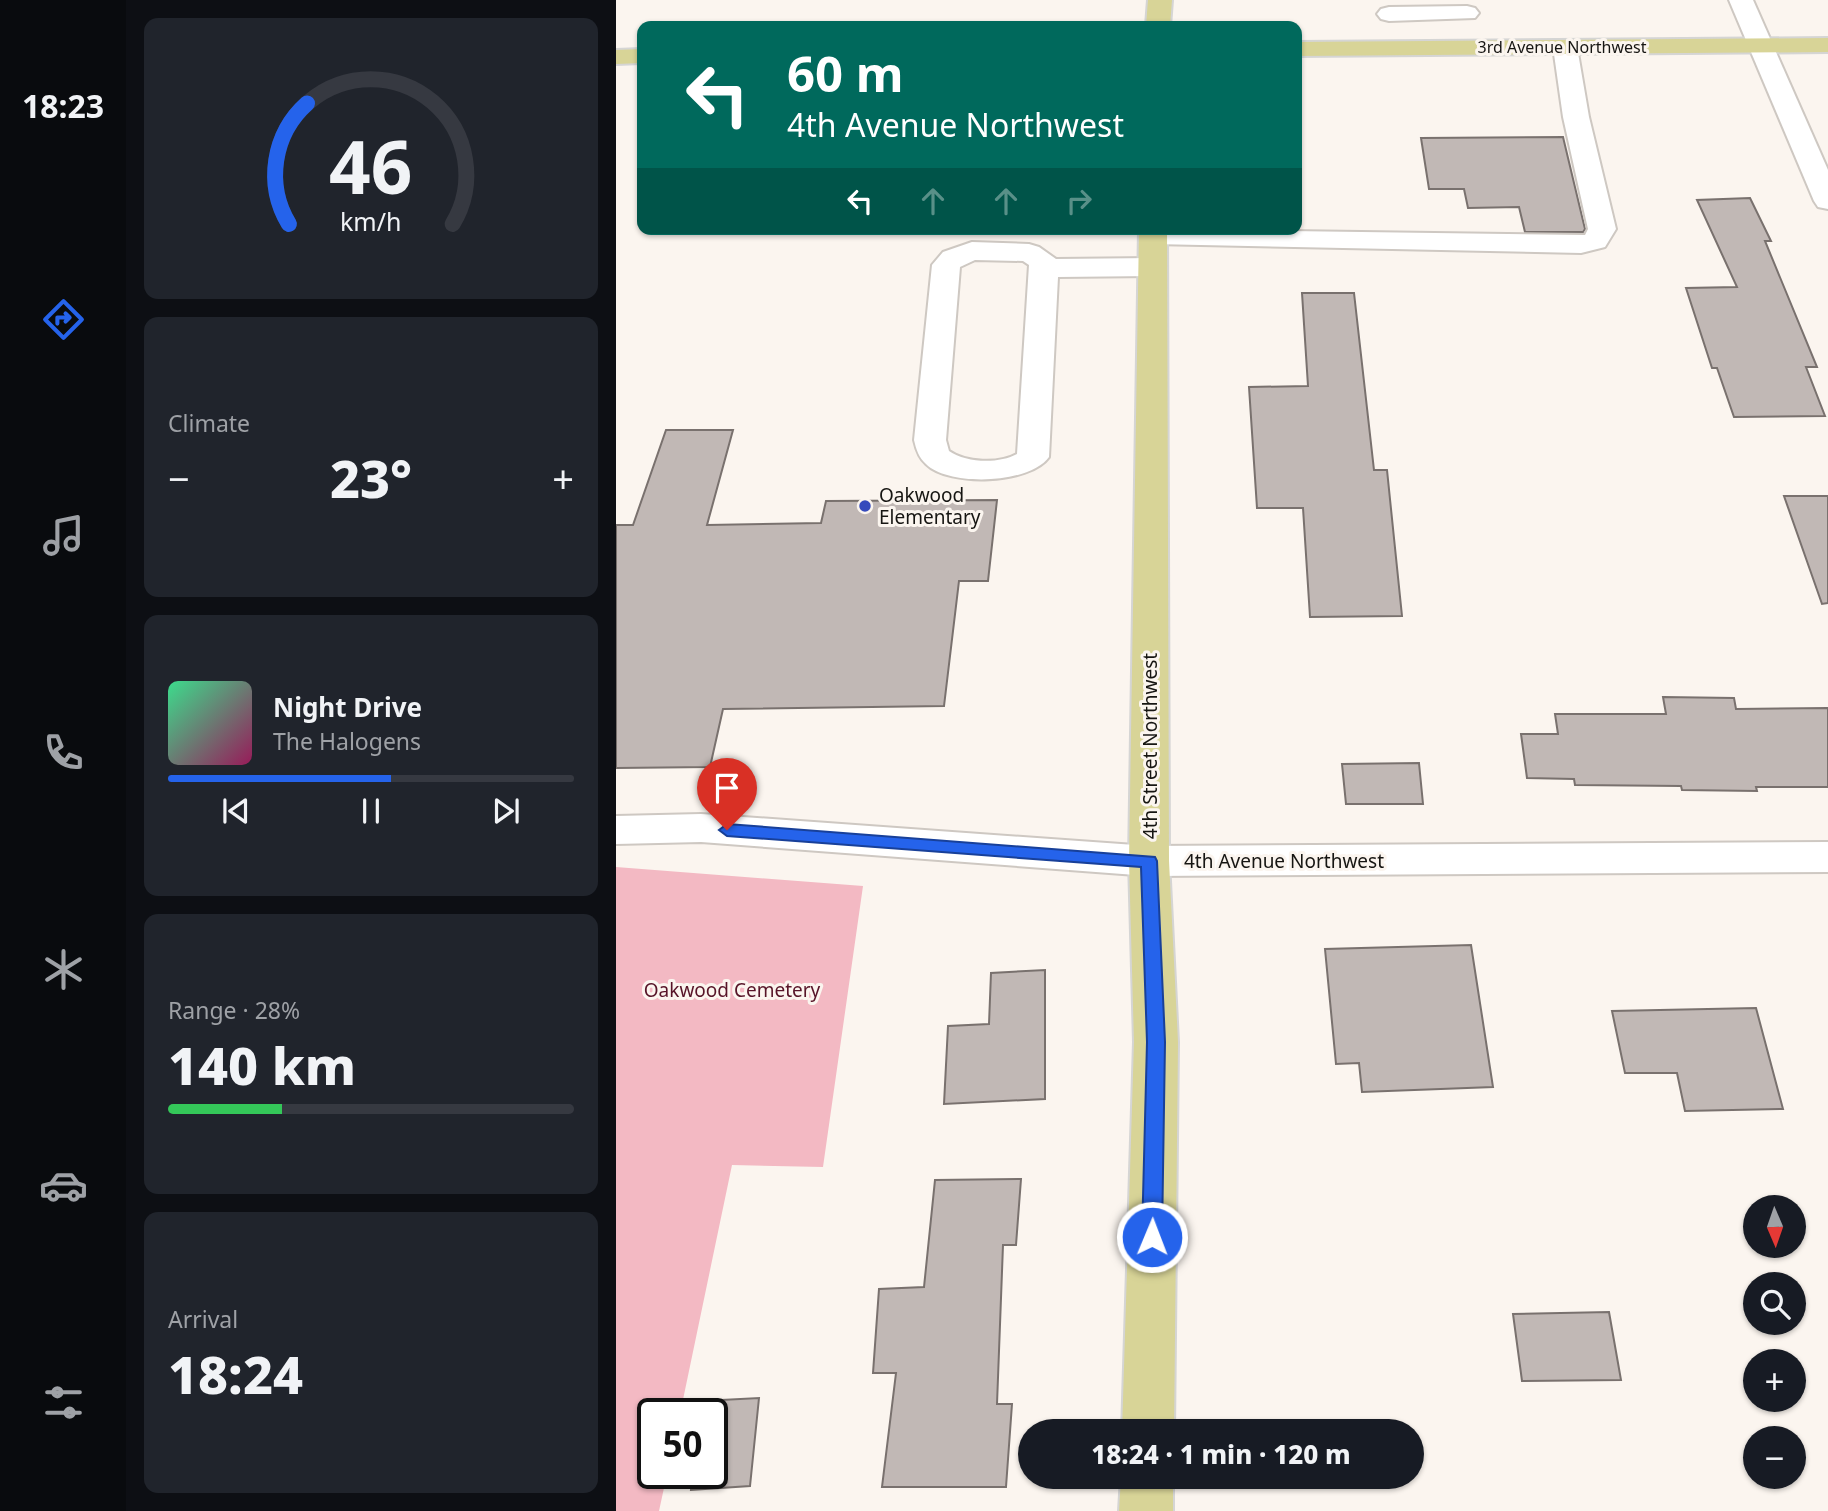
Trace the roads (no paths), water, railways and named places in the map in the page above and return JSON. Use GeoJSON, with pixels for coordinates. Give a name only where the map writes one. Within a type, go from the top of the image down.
{"type":"FeatureCollection","features":[{"type":"Feature","properties":{"kind":"main road"},"geometry":{"type":"LineString","coordinates":[[1158,21],[1160,0]]}},
{"type":"Feature","properties":{"kind":"main road","name":"3rd Avenue Northwest"},"geometry":{"type":"LineString","coordinates":[[1302,49],[1828,45]]}},
{"type":"Feature","properties":{"kind":"main road"},"geometry":{"type":"LineString","coordinates":[[616,57],[637,56]]}},
{"type":"Feature","properties":{"kind":"main road","name":"4th Street Northwest"},"geometry":{"type":"LineString","coordinates":[[1147,1419],[1156,1042],[1149,861],[1153,244]]}},
{"type":"Feature","properties":{"kind":"main road"},"geometry":{"type":"LineString","coordinates":[[1146,1511],[1147,1489]]}},
{"type":"Feature","properties":{"kind":"street"},"geometry":{"type":"LineString","coordinates":[[1741,0],[1828,201]]}},
{"type":"Feature","properties":{"kind":"street"},"geometry":{"type":"LineString","coordinates":[[1396,48],[1388,7],[1472,6]]}},
{"type":"Feature","properties":{"kind":"street"},"geometry":{"type":"LineString","coordinates":[[1454,48],[1449,28],[1472,6]]}},
{"type":"Feature","properties":{"kind":"street"},"geometry":{"type":"LineString","coordinates":[[1044,268],[1153,244],[1581,244],[1595,241],[1602,229],[1576,117],[1565,47]]}},
{"type":"Feature","properties":{"kind":"street"},"geometry":{"type":"LineString","coordinates":[[972,251],[1007,251],[1040,257],[1044,268],[1033,457],[1028,464],[1018,468],[963,467],[943,462],[932,453],[930,440],[946,265],[953,258],[972,251]]}},
{"type":"Feature","properties":{"kind":"street","name":"4th Avenue Northwest"},"geometry":{"type":"LineString","coordinates":[[616,830],[701,828],[1149,861],[1828,857]]}},
{"type":"Feature","properties":{"kind":"place","name":"Oakwood Elementary"},"geometry":{"type":"Point","coordinates":[865,506]}},
{"type":"Feature","properties":{"kind":"park label","name":"Oakwood Cemetery"},"geometry":{"type":"Point","coordinates":[732,990]}}]}
